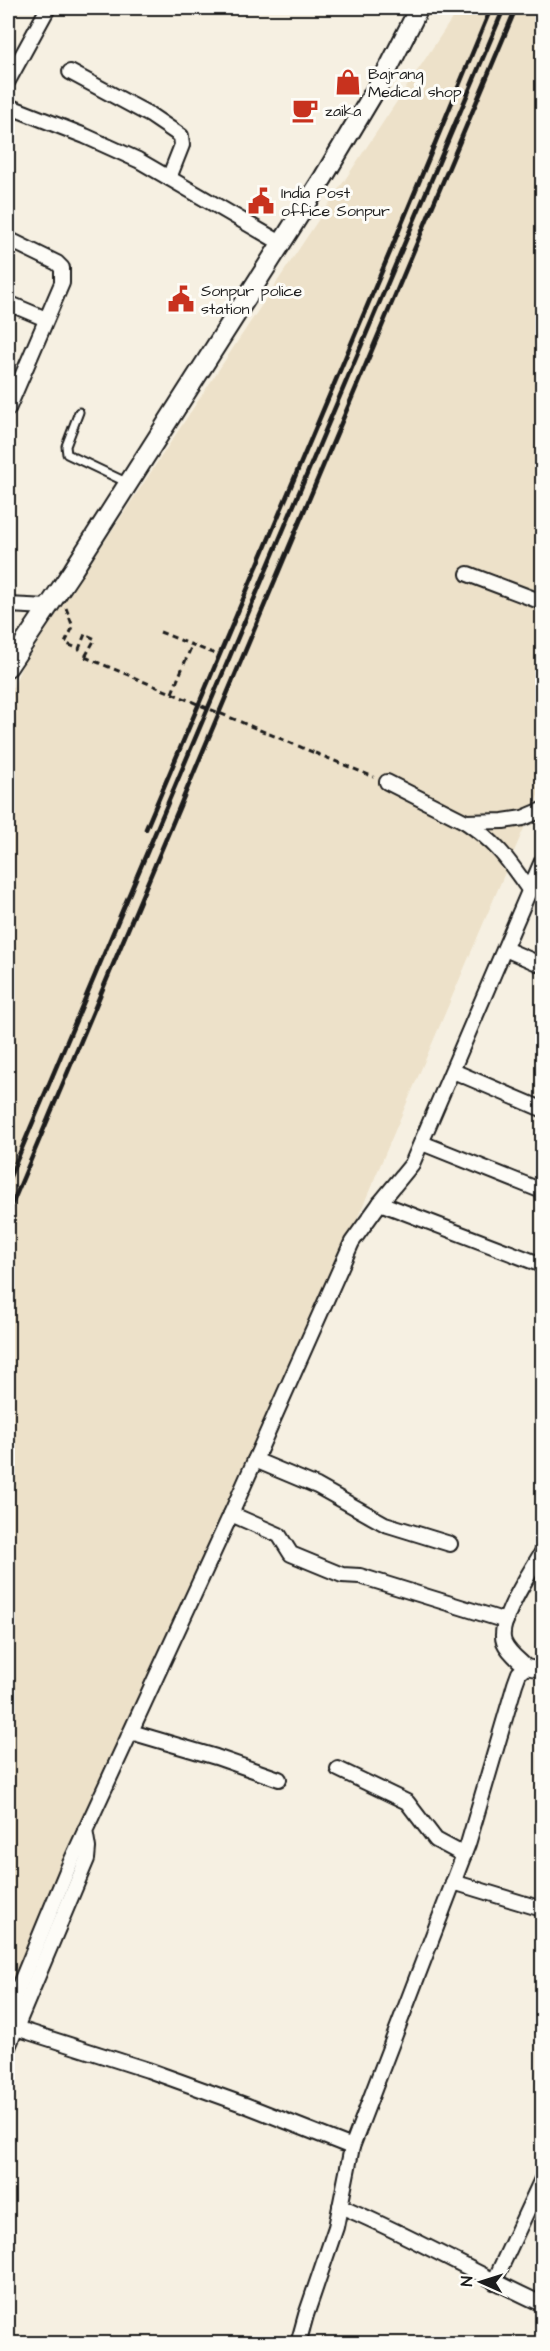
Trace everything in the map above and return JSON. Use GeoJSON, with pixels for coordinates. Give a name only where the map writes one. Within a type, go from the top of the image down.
{"type":"FeatureCollection","features":[{"type":"Feature","properties":{"kind":"main road"},"geometry":{"type":"LineString","coordinates":[[8,665],[48,607],[323,178],[388,69],[419,8]]}},
{"type":"Feature","properties":{"kind":"street"},"geometry":{"type":"LineString","coordinates":[[8,81],[48,8]]}},
{"type":"Feature","properties":{"kind":"street"},"geometry":{"type":"LineString","coordinates":[[70,72],[150,115],[181,136],[182,145],[169,178]]}},
{"type":"Feature","properties":{"kind":"street"},"geometry":{"type":"LineString","coordinates":[[8,106],[85,136],[138,160],[281,243]]}},
{"type":"Feature","properties":{"kind":"street"},"geometry":{"type":"LineString","coordinates":[[8,239],[57,263],[62,268],[62,283],[8,410]]}},
{"type":"Feature","properties":{"kind":"street"},"geometry":{"type":"LineString","coordinates":[[8,303],[46,319]]}},
{"type":"Feature","properties":{"kind":"street"},"geometry":{"type":"LineString","coordinates":[[468,574],[543,602]]}},
{"type":"Feature","properties":{"kind":"street"},"geometry":{"type":"LineString","coordinates":[[8,605],[48,607]]}},
{"type":"Feature","properties":{"kind":"street"},"geometry":{"type":"LineString","coordinates":[[387,782],[466,822],[489,839],[502,851],[530,891]]}},
{"type":"Feature","properties":{"kind":"street"},"geometry":{"type":"LineString","coordinates":[[466,822],[523,818],[543,810]]}},
{"type":"Feature","properties":{"kind":"street"},"geometry":{"type":"LineString","coordinates":[[8,2013],[85,1830],[231,1515],[352,1242],[380,1203],[407,1172],[422,1143],[543,861]]}},
{"type":"Feature","properties":{"kind":"street"},"geometry":{"type":"LineString","coordinates":[[505,949],[543,965]]}},
{"type":"Feature","properties":{"kind":"street"},"geometry":{"type":"LineString","coordinates":[[453,1071],[543,1109]]}},
{"type":"Feature","properties":{"kind":"street"},"geometry":{"type":"LineString","coordinates":[[422,1143],[543,1191]]}},
{"type":"Feature","properties":{"kind":"street"},"geometry":{"type":"LineString","coordinates":[[380,1203],[543,1265]]}},
{"type":"Feature","properties":{"kind":"street"},"geometry":{"type":"LineString","coordinates":[[255,1460],[317,1486],[385,1524],[450,1544]]}},
{"type":"Feature","properties":{"kind":"street"},"geometry":{"type":"LineString","coordinates":[[231,1515],[279,1535],[291,1554],[342,1575],[360,1576],[506,1621]]}},
{"type":"Feature","properties":{"kind":"street"},"geometry":{"type":"LineString","coordinates":[[543,1552],[525,1581],[506,1621],[503,1634],[504,1642],[526,1667],[543,1670]]}},
{"type":"Feature","properties":{"kind":"street"},"geometry":{"type":"LineString","coordinates":[[298,2343],[333,2237],[352,2147],[464,1855],[515,1684],[519,1673],[526,1667]]}},
{"type":"Feature","properties":{"kind":"street"},"geometry":{"type":"LineString","coordinates":[[130,1732],[279,1779]]}},
{"type":"Feature","properties":{"kind":"street"},"geometry":{"type":"LineString","coordinates":[[338,1769],[407,1802],[436,1840],[464,1855]]}},
{"type":"Feature","properties":{"kind":"street"},"geometry":{"type":"LineString","coordinates":[[8,2047],[87,1859],[85,1830]]}},
{"type":"Feature","properties":{"kind":"street"},"geometry":{"type":"LineString","coordinates":[[453,1882],[543,1910]]}},
{"type":"Feature","properties":{"kind":"street"},"geometry":{"type":"LineString","coordinates":[[16,2028],[224,2097],[352,2147]]}},
{"type":"Feature","properties":{"kind":"street"},"geometry":{"type":"LineString","coordinates":[[494,2282],[543,2179]]}},
{"type":"Feature","properties":{"kind":"street"},"geometry":{"type":"LineString","coordinates":[[340,2206],[387,2226],[494,2282],[543,2304]]}},
{"type":"Feature","properties":{"kind":"lane"},"geometry":{"type":"LineString","coordinates":[[80,412],[66,446],[67,454],[128,483]]}},
{"type":"Feature","properties":{"kind":"path"},"geometry":{"type":"LineString","coordinates":[[73,627],[65,643],[78,649],[85,634],[95,639],[86,657],[387,782]]}},
{"type":"Feature","properties":{"kind":"path"},"geometry":{"type":"LineString","coordinates":[[160,632],[215,654]]}},
{"type":"Feature","properties":{"kind":"path"},"geometry":{"type":"LineString","coordinates":[[172,693],[192,645]]}},
{"type":"Feature","properties":{"kind":"shaded area"},"geometry":{"type":"Polygon","coordinates":[[[459,8],[542,8],[542,786],[8,2027],[8,699],[22,666],[459,8]]]}},
{"type":"Feature","properties":{"kind":"railway"},"geometry":{"type":"LineString","coordinates":[[146,829],[491,8]]}},
{"type":"Feature","properties":{"kind":"railway"},"geometry":{"type":"LineString","coordinates":[[8,1181],[504,8]]}},
{"type":"Feature","properties":{"kind":"railway"},"geometry":{"type":"LineString","coordinates":[[8,1214],[516,8]]}},
{"type":"Feature","properties":{"kind":"place","name":"Bajrang Medical shop"},"geometry":{"type":"Point","coordinates":[348,82]}},
{"type":"Feature","properties":{"kind":"place","name":"zaika"},"geometry":{"type":"Point","coordinates":[305,110]}},
{"type":"Feature","properties":{"kind":"place","name":"India Post office Sonpur"},"geometry":{"type":"Point","coordinates":[261,201]}},
{"type":"Feature","properties":{"kind":"place","name":"Sonpur police station"},"geometry":{"type":"Point","coordinates":[181,299]}}]}
